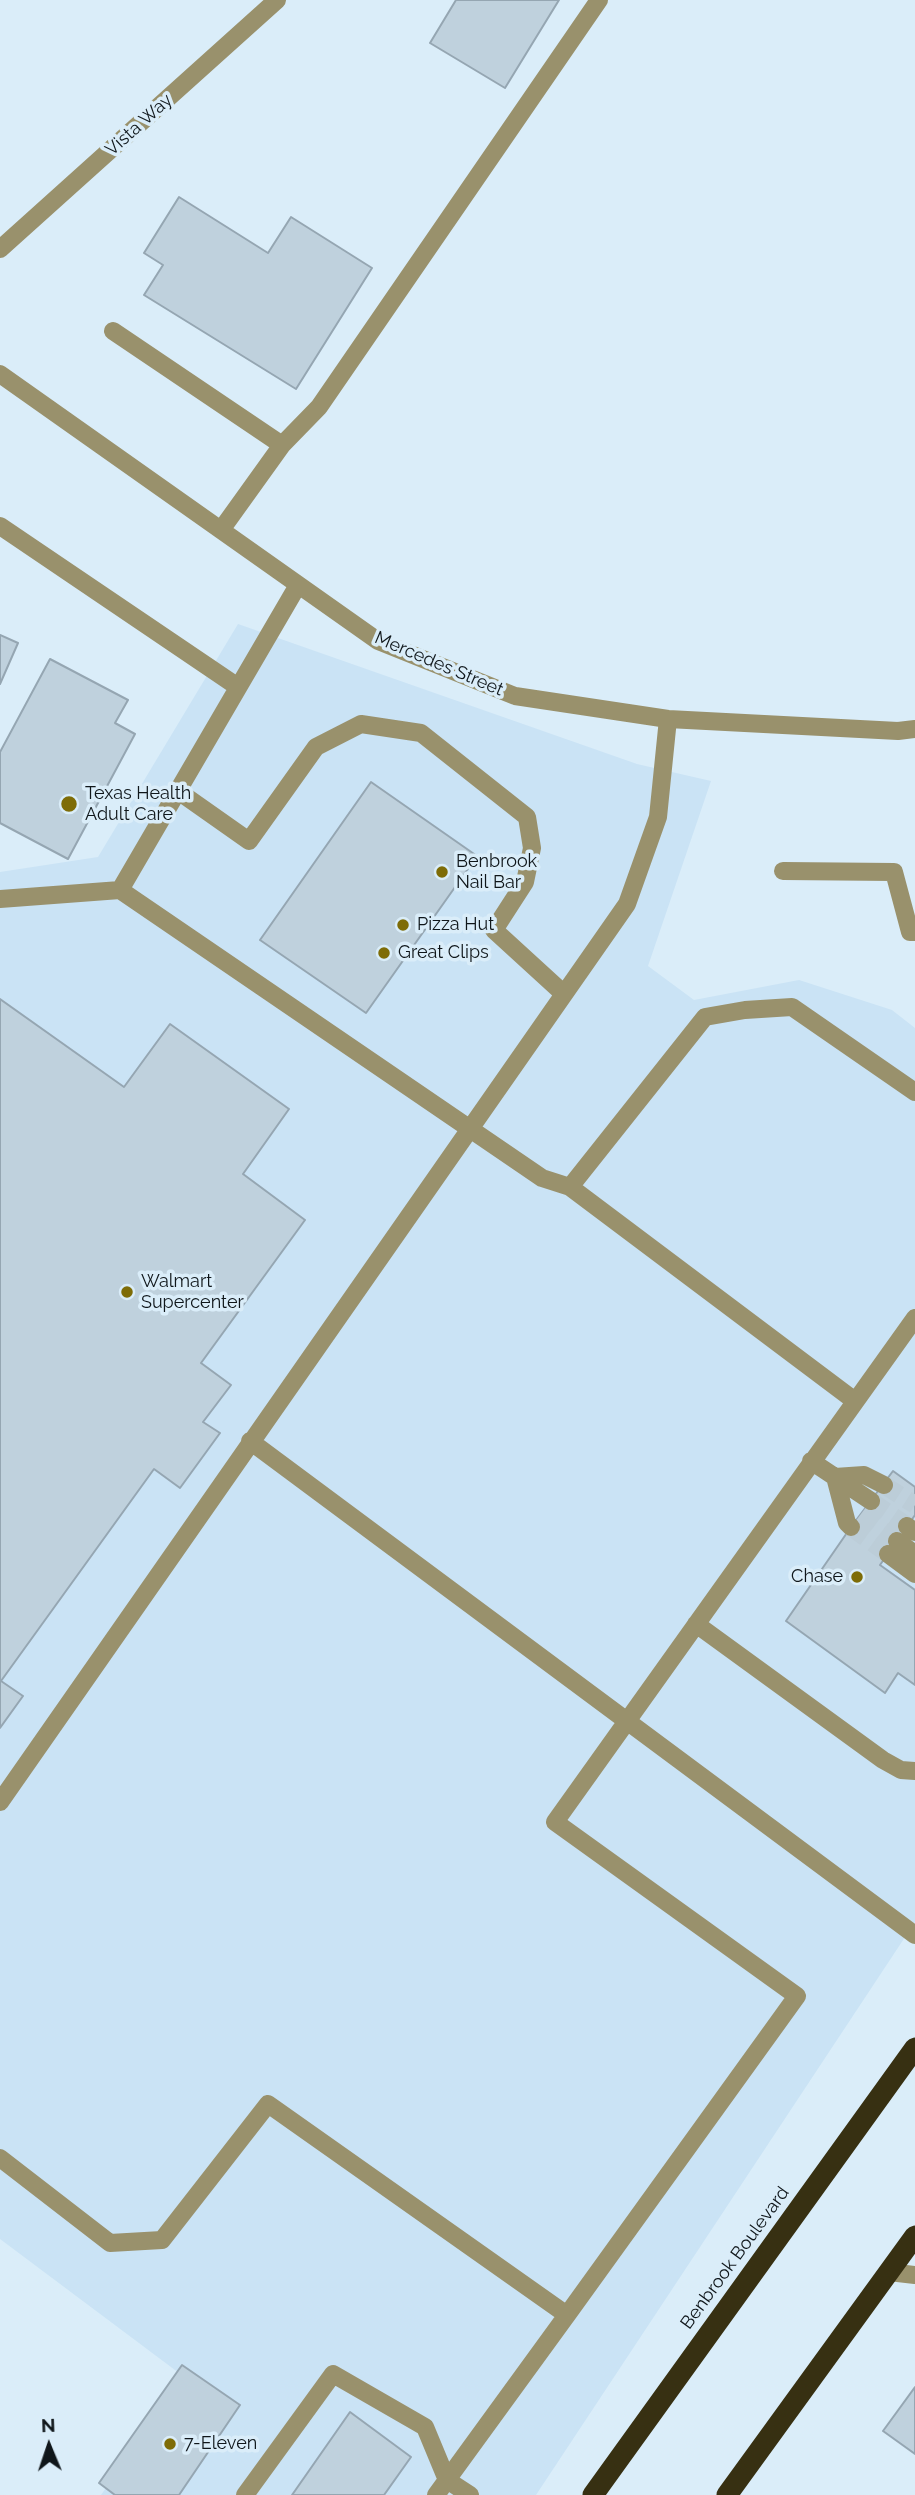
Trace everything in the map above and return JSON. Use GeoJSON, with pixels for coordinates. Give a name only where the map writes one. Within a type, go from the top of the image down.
{"type":"FeatureCollection","features":[{"type":"Feature","properties":{"kind":"highway","name":"Benbrook Boulevard"},"geometry":{"type":"LineString","coordinates":[[593,2495],[915,2048]]}},
{"type":"Feature","properties":{"kind":"highway"},"geometry":{"type":"LineString","coordinates":[[727,2495],[915,2236]]}},
{"type":"Feature","properties":{"kind":"street","name":"Vista Way"},"geometry":{"type":"LineString","coordinates":[[0,249],[277,0]]}},
{"type":"Feature","properties":{"kind":"street"},"geometry":{"type":"LineString","coordinates":[[220,530],[282,445],[318,407],[599,0]]}},
{"type":"Feature","properties":{"kind":"street"},"geometry":{"type":"LineString","coordinates":[[113,331],[282,445]]}},
{"type":"Feature","properties":{"kind":"street","name":"Mercedes Street"},"geometry":{"type":"LineString","coordinates":[[0,374],[378,641],[515,696],[668,719],[898,731],[915,729]]}},
{"type":"Feature","properties":{"kind":"street"},"geometry":{"type":"LineString","coordinates":[[0,526],[238,688]]}},
{"type":"Feature","properties":{"kind":"street"},"geometry":{"type":"LineString","coordinates":[[120,890],[298,585]]}},
{"type":"Feature","properties":{"kind":"street"},"geometry":{"type":"LineString","coordinates":[[0,1802],[627,904],[658,817],[668,719]]}},
{"type":"Feature","properties":{"kind":"street"},"geometry":{"type":"LineString","coordinates":[[178,791],[249,841],[316,747],[361,723],[421,733],[527,817],[533,848],[525,882],[494,930],[564,995]]}},
{"type":"Feature","properties":{"kind":"street"},"geometry":{"type":"LineString","coordinates":[[783,871],[894,872],[910,932],[915,932]]}},
{"type":"Feature","properties":{"kind":"street"},"geometry":{"type":"LineString","coordinates":[[0,899],[120,890],[471,1127],[542,1178],[570,1187],[855,1401]]}},
{"type":"Feature","properties":{"kind":"street"},"geometry":{"type":"LineString","coordinates":[[570,1187],[705,1017],[745,1010],[792,1007],[915,1092]]}},
{"type":"Feature","properties":{"kind":"street"},"geometry":{"type":"LineString","coordinates":[[436,2495],[796,1996],[555,1822],[855,1401],[909,1341],[915,1318]]}},
{"type":"Feature","properties":{"kind":"street"},"geometry":{"type":"LineString","coordinates":[[250,1441],[915,1935]]}},
{"type":"Feature","properties":{"kind":"street"},"geometry":{"type":"LineString","coordinates":[[811,1461],[835,1477],[861,1514],[841,1500],[835,1477]]}},
{"type":"Feature","properties":{"kind":"street"},"geometry":{"type":"LineString","coordinates":[[835,1477],[864,1475],[884,1485]]}},
{"type":"Feature","properties":{"kind":"street"},"geometry":{"type":"LineString","coordinates":[[902,1538],[915,1554]]}},
{"type":"Feature","properties":{"kind":"street"},"geometry":{"type":"LineString","coordinates":[[902,1538],[915,1574]]}},
{"type":"Feature","properties":{"kind":"street"},"geometry":{"type":"LineString","coordinates":[[696,1624],[883,1760],[901,1770],[915,1770]]}},
{"type":"Feature","properties":{"kind":"street"},"geometry":{"type":"LineString","coordinates":[[0,2158],[110,2244],[162,2240],[268,2104],[567,2315]]}},
{"type":"Feature","properties":{"kind":"street"},"geometry":{"type":"LineString","coordinates":[[889,2272],[915,2275]]}},
{"type":"Feature","properties":{"kind":"street"},"geometry":{"type":"LineString","coordinates":[[245,2495],[333,2374],[425,2427],[447,2480],[470,2495]]}},
{"type":"Feature","properties":{"kind":"shaded area"},"geometry":{"type":"Polygon","coordinates":[[[238,624],[637,764],[711,781],[648,966],[694,1000],[799,980],[892,1010],[915,1028],[915,1922],[536,2495],[101,2495],[183,2376],[0,2239],[0,872],[98,857],[238,624]]]}},
{"type":"Feature","properties":{"kind":"building"},"geometry":{"type":"Polygon","coordinates":[[[456,0],[559,0],[505,88],[430,43],[456,0]]]}},
{"type":"Feature","properties":{"kind":"building"},"geometry":{"type":"Polygon","coordinates":[[[179,197],[268,253],[291,217],[372,268],[296,389],[144,295],[163,265],[144,253],[179,197]]]}},
{"type":"Feature","properties":{"kind":"building"},"geometry":{"type":"Polygon","coordinates":[[[0,635],[18,643],[0,684],[0,635]]]}},
{"type":"Feature","properties":{"kind":"building"},"geometry":{"type":"Polygon","coordinates":[[[50,659],[128,700],[115,723],[135,734],[68,859],[0,823],[0,752],[50,659]]]}},
{"type":"Feature","properties":{"kind":"building"},"geometry":{"type":"Polygon","coordinates":[[[371,782],[477,856],[366,1013],[260,940],[371,782]]]}},
{"type":"Feature","properties":{"kind":"building","name":"Walmart Supercenter"},"geometry":{"type":"Polygon","coordinates":[[[0,999],[124,1087],[170,1024],[289,1109],[243,1174],[305,1220],[201,1363],[231,1385],[203,1422],[220,1433],[180,1488],[154,1469],[1,1681],[23,1696],[0,1728],[0,999]]]}},
{"type":"Feature","properties":{"kind":"building","name":"Chase"},"geometry":{"type":"Polygon","coordinates":[[[893,1471],[915,1487],[915,1515],[880,1565],[915,1590],[915,1685],[898,1673],[885,1693],[786,1621],[893,1471]]]}},
{"type":"Feature","properties":{"kind":"building","name":"7-Eleven"},"geometry":{"type":"Polygon","coordinates":[[[182,2365],[240,2405],[179,2495],[115,2495],[99,2483],[182,2365]]]}},
{"type":"Feature","properties":{"kind":"building"},"geometry":{"type":"Polygon","coordinates":[[[915,2387],[915,2454],[883,2431],[915,2387]]]}},
{"type":"Feature","properties":{"kind":"building","name":"7-Eleven"},"geometry":{"type":"Polygon","coordinates":[[[350,2412],[411,2457],[384,2495],[292,2495],[350,2412]]]}},
{"type":"Feature","properties":{"kind":"tunnel"},"geometry":{"type":"LineString","coordinates":[[884,1485],[915,1505]]}},
{"type":"Feature","properties":{"kind":"tunnel"},"geometry":{"type":"LineString","coordinates":[[871,1501],[907,1526]]}},
{"type":"Feature","properties":{"kind":"tunnel"},"geometry":{"type":"LineString","coordinates":[[861,1514],[897,1541]]}},
{"type":"Feature","properties":{"kind":"tunnel"},"geometry":{"type":"LineString","coordinates":[[851,1527],[888,1554]]}},
{"type":"Feature","properties":{"kind":"place","name":"Texas Health Adult Care"},"geometry":{"type":"Point","coordinates":[69,804]}},
{"type":"Feature","properties":{"kind":"place","name":"Benbrook Nail Bar"},"geometry":{"type":"Point","coordinates":[442,872]}},
{"type":"Feature","properties":{"kind":"place","name":"Pizza Hut"},"geometry":{"type":"Point","coordinates":[403,925]}},
{"type":"Feature","properties":{"kind":"place","name":"Great Clips"},"geometry":{"type":"Point","coordinates":[384,953]}},
{"type":"Feature","properties":{"kind":"place","name":"Walmart Supercenter"},"geometry":{"type":"Point","coordinates":[127,1292]}},
{"type":"Feature","properties":{"kind":"place","name":"Chase"},"geometry":{"type":"Point","coordinates":[857,1577]}},
{"type":"Feature","properties":{"kind":"place","name":"7-Eleven"},"geometry":{"type":"Point","coordinates":[170,2444]}}]}
